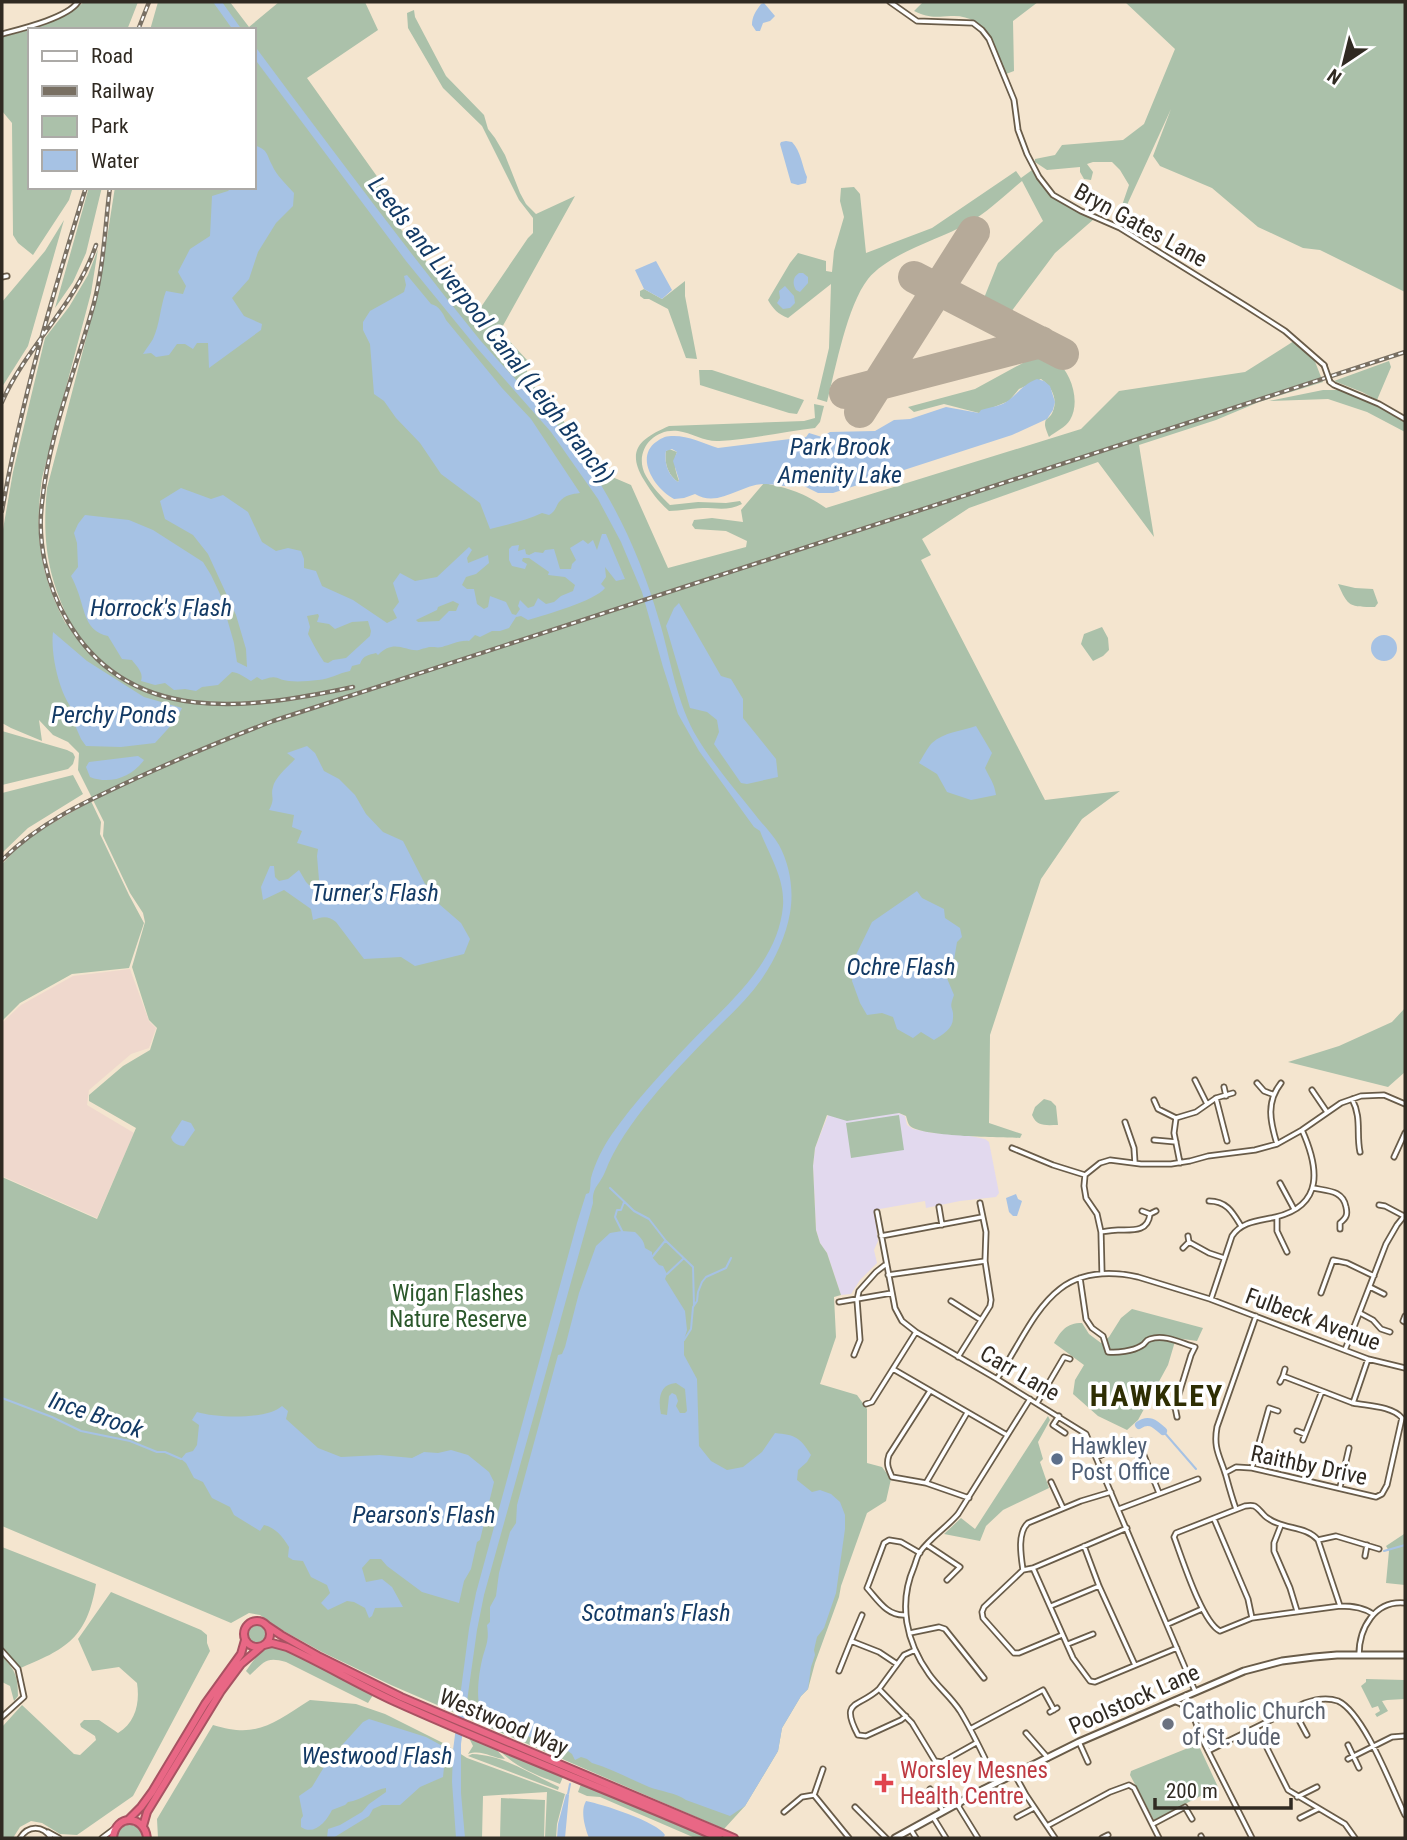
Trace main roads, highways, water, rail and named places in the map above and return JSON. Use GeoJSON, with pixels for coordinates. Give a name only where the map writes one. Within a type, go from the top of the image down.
{"type":"FeatureCollection","features":[{"type":"Feature","properties":{"kind":"highway"},"geometry":{"type":"LineString","coordinates":[[113,1838],[119,1824],[136,1814],[148,1798],[205,1704],[241,1654],[245,1629],[250,1623],[258,1621],[266,1625],[270,1636],[241,1664],[216,1699],[147,1812],[145,1832]]}},
{"type":"Feature","properties":{"kind":"highway","name":"Westwood Way"},"geometry":{"type":"LineString","coordinates":[[266,1625],[320,1657],[445,1720]]}},
{"type":"Feature","properties":{"kind":"highway"},"geometry":{"type":"LineString","coordinates":[[245,1640],[254,1647],[262,1646]]}},
{"type":"Feature","properties":{"kind":"highway","name":"Westwood Way"},"geometry":{"type":"LineString","coordinates":[[262,1646],[272,1643],[287,1647],[366,1688],[734,1838]]}},
{"type":"Feature","properties":{"kind":"highway","name":"Westwood Way"},"geometry":{"type":"LineString","coordinates":[[473,1731],[565,1774],[719,1838]]}},
{"type":"Feature","properties":{"kind":"highway"},"geometry":{"type":"LineString","coordinates":[[128,1820],[138,1822],[145,1832]]}},
{"type":"Feature","properties":{"kind":"main road","name":"Poolstock Lane"},"geometry":{"type":"LineString","coordinates":[[895,1838],[1079,1742],[1171,1701],[1262,1665],[1314,1657],[1405,1656]]}},
{"type":"Feature","properties":{"kind":"water"},"geometry":{"type":"Polygon","coordinates":[[[213,2],[222,2],[241,28],[232,28],[213,2]]]}},
{"type":"Feature","properties":{"kind":"water"},"geometry":{"type":"Polygon","coordinates":[[[764,3],[775,16],[763,23],[760,31],[756,31],[752,25],[753,19],[764,3]]]}},
{"type":"Feature","properties":{"kind":"water","name":"Leeds and Liverpool Canal (Leigh Branch)"},"geometry":{"type":"Polygon","coordinates":[[[256,48],[451,304],[574,446],[601,485],[627,534],[648,585],[679,696],[690,725],[717,767],[779,845],[786,861],[791,887],[790,913],[784,935],[764,976],[651,1099],[624,1135],[595,1190],[484,1595],[461,1744],[465,1838],[456,1838],[452,1782],[453,1750],[469,1629],[476,1593],[577,1223],[586,1194],[590,1191],[593,1172],[605,1144],[629,1111],[761,965],[779,927],[783,896],[779,876],[760,831],[754,827],[699,751],[678,714],[642,592],[621,542],[598,499],[551,432],[477,348],[406,261],[256,61],[256,48]]]}},
{"type":"Feature","properties":{"kind":"water"},"geometry":{"type":"Polygon","coordinates":[[[792,142],[797,150],[807,177],[806,183],[791,183],[780,144],[792,142]]]}},
{"type":"Feature","properties":{"kind":"water"},"geometry":{"type":"Polygon","coordinates":[[[256,146],[266,152],[276,172],[294,193],[293,206],[276,223],[258,252],[249,279],[232,298],[244,316],[262,324],[261,330],[209,368],[208,343],[197,343],[193,349],[185,344],[177,344],[169,355],[156,357],[151,353],[143,354],[153,339],[166,291],[183,294],[186,286],[178,272],[190,249],[210,236],[212,196],[228,191],[256,189],[256,146]]]}},
{"type":"Feature","properties":{"kind":"water"},"geometry":{"type":"Polygon","coordinates":[[[656,261],[672,290],[662,299],[644,289],[635,270],[656,261]]]}},
{"type":"Feature","properties":{"kind":"water"},"geometry":{"type":"Polygon","coordinates":[[[799,273],[808,277],[808,283],[800,292],[796,290],[794,283],[795,276],[799,273]]]}},
{"type":"Feature","properties":{"kind":"water"},"geometry":{"type":"Polygon","coordinates":[[[407,275],[431,304],[440,310],[502,388],[531,419],[580,493],[564,498],[549,515],[542,513],[490,529],[480,503],[441,474],[420,443],[384,401],[374,394],[370,344],[363,330],[363,322],[370,311],[404,292],[404,276],[407,275]]]}},
{"type":"Feature","properties":{"kind":"water"},"geometry":{"type":"Polygon","coordinates":[[[785,286],[794,296],[795,303],[790,308],[783,309],[777,303],[780,298],[779,291],[785,286]]]}},
{"type":"Feature","properties":{"kind":"water","name":"Park Brook Amenity Lake"},"geometry":{"type":"Polygon","coordinates":[[[1037,379],[1050,386],[1055,402],[1047,419],[1012,435],[833,493],[818,493],[802,485],[763,484],[721,497],[704,498],[695,494],[674,499],[660,489],[647,465],[650,449],[667,437],[689,438],[718,448],[806,437],[809,433],[822,437],[830,432],[875,431],[894,420],[910,419],[946,407],[979,413],[1006,402],[1037,379]],[[672,449],[666,451],[666,460],[669,472],[678,482],[673,461],[677,452],[672,449]]]}},
{"type":"Feature","properties":{"kind":"water","name":"Horrock's Flash"},"geometry":{"type":"Polygon","coordinates":[[[181,488],[211,499],[223,495],[248,512],[262,542],[276,551],[288,548],[301,551],[304,568],[316,571],[322,586],[353,600],[387,623],[397,618],[393,610],[399,602],[393,583],[400,573],[415,581],[437,577],[469,547],[472,550],[467,558],[468,563],[488,555],[489,563],[476,574],[466,577],[462,585],[467,589],[474,589],[477,604],[484,609],[488,607],[490,596],[506,602],[512,614],[516,615],[520,609],[520,600],[528,608],[534,606],[538,598],[546,604],[573,591],[575,585],[565,577],[548,575],[549,572],[529,558],[523,558],[522,561],[527,564],[525,569],[512,566],[509,549],[512,546],[519,545],[518,551],[525,549],[529,555],[554,549],[560,569],[571,569],[576,560],[570,548],[583,540],[588,544],[593,540],[597,550],[602,534],[606,534],[625,579],[616,581],[605,567],[606,577],[601,584],[605,588],[581,603],[528,620],[521,616],[516,617],[509,628],[492,631],[480,637],[475,635],[469,641],[419,650],[389,647],[378,655],[376,653],[366,656],[360,664],[352,666],[350,671],[327,678],[296,681],[275,677],[262,680],[257,677],[251,681],[232,672],[218,685],[202,687],[196,691],[174,690],[165,683],[155,685],[141,681],[141,672],[132,660],[122,659],[108,636],[90,625],[71,576],[78,567],[74,533],[85,515],[129,520],[153,530],[203,562],[220,594],[237,662],[247,667],[246,649],[236,615],[208,554],[193,535],[165,519],[160,501],[181,488]],[[453,601],[416,620],[439,621],[449,611],[456,611],[459,604],[453,601]],[[318,614],[307,616],[310,627],[308,634],[324,662],[346,658],[370,636],[368,621],[352,622],[335,629],[329,624],[317,622],[318,614]]]}},
{"type":"Feature","properties":{"kind":"water"},"geometry":{"type":"Polygon","coordinates":[[[679,603],[721,676],[731,679],[743,699],[743,718],[776,759],[778,777],[741,783],[714,744],[719,732],[717,720],[707,712],[690,708],[666,626],[679,603]]]}},
{"type":"Feature","properties":{"kind":"water","name":"Perchy Ponds"},"geometry":{"type":"Polygon","coordinates":[[[53,632],[87,661],[144,697],[182,708],[176,720],[155,743],[121,747],[86,746],[74,723],[83,722],[83,719],[69,704],[59,680],[53,654],[53,632]]]}},
{"type":"Feature","properties":{"kind":"water"},"geometry":{"type":"Polygon","coordinates":[[[1384,635],[1393,639],[1397,648],[1393,657],[1384,661],[1375,657],[1371,648],[1375,639],[1384,635]]]}},
{"type":"Feature","properties":{"kind":"water"},"geometry":{"type":"Polygon","coordinates":[[[976,726],[992,753],[985,768],[996,795],[971,800],[947,792],[937,774],[919,763],[937,739],[976,726]]]}},
{"type":"Feature","properties":{"kind":"water","name":"Turner's Flash"},"geometry":{"type":"Polygon","coordinates":[[[307,746],[315,753],[324,771],[339,779],[355,795],[366,814],[383,832],[403,841],[425,884],[431,887],[439,904],[461,923],[470,939],[464,954],[415,966],[401,957],[364,959],[336,922],[324,917],[313,920],[311,909],[284,890],[263,900],[261,887],[270,866],[274,866],[275,877],[279,881],[288,879],[299,870],[318,894],[325,894],[326,890],[319,880],[318,849],[297,843],[302,831],[292,827],[294,815],[269,810],[274,783],[295,759],[287,753],[307,746]]]}},
{"type":"Feature","properties":{"kind":"water"},"geometry":{"type":"Polygon","coordinates":[[[138,756],[144,760],[139,766],[127,775],[113,780],[90,777],[86,767],[89,762],[138,756]]]}},
{"type":"Feature","properties":{"kind":"water","name":"Ochre Flash"},"geometry":{"type":"Polygon","coordinates":[[[917,891],[922,898],[944,909],[945,918],[960,928],[962,937],[957,942],[954,960],[959,963],[956,971],[950,970],[946,976],[954,995],[951,1006],[953,1022],[934,1040],[921,1032],[913,1038],[897,1029],[893,1017],[882,1013],[867,1015],[852,981],[854,959],[872,922],[917,891]]]}},
{"type":"Feature","properties":{"kind":"water"},"geometry":{"type":"Polygon","coordinates":[[[182,1120],[191,1123],[195,1130],[184,1146],[176,1144],[171,1137],[182,1120]]]}},
{"type":"Feature","properties":{"kind":"water"},"geometry":{"type":"Polygon","coordinates":[[[1016,1194],[1022,1201],[1017,1216],[1013,1216],[1009,1212],[1006,1198],[1016,1194]]]}},
{"type":"Feature","properties":{"kind":"water","name":"Scotman's Flash"},"geometry":{"type":"Polygon","coordinates":[[[622,1231],[639,1235],[645,1248],[652,1252],[652,1257],[659,1265],[663,1266],[667,1274],[665,1279],[685,1311],[687,1330],[684,1355],[697,1379],[699,1446],[711,1461],[727,1470],[743,1467],[762,1452],[775,1433],[792,1436],[804,1444],[811,1455],[798,1470],[797,1480],[812,1492],[820,1490],[831,1494],[840,1502],[845,1515],[836,1593],[824,1628],[817,1637],[808,1689],[782,1728],[778,1751],[745,1806],[730,1816],[649,1787],[587,1759],[581,1757],[575,1760],[568,1751],[486,1719],[479,1707],[479,1680],[487,1641],[487,1625],[490,1622],[490,1607],[496,1596],[510,1532],[516,1523],[517,1505],[558,1355],[562,1354],[565,1347],[579,1293],[596,1246],[610,1233],[622,1231]],[[676,1383],[666,1386],[660,1398],[661,1414],[667,1415],[669,1396],[672,1393],[676,1395],[676,1406],[680,1413],[687,1411],[685,1389],[676,1383]]]}},
{"type":"Feature","properties":{"kind":"water","name":"Pearson's Flash"},"geometry":{"type":"Polygon","coordinates":[[[282,1406],[288,1411],[286,1419],[318,1448],[341,1457],[380,1455],[412,1458],[424,1452],[451,1450],[468,1455],[489,1472],[494,1482],[480,1540],[477,1542],[471,1569],[464,1581],[459,1603],[422,1592],[381,1559],[370,1559],[362,1568],[366,1582],[382,1579],[392,1587],[403,1607],[375,1608],[369,1618],[365,1608],[354,1602],[347,1601],[328,1610],[321,1603],[330,1593],[327,1585],[311,1577],[303,1561],[288,1557],[289,1547],[278,1533],[264,1525],[260,1531],[234,1515],[230,1507],[212,1498],[203,1482],[194,1478],[181,1459],[197,1445],[199,1425],[192,1420],[197,1412],[216,1416],[254,1416],[275,1411],[282,1406]]]}},
{"type":"Feature","properties":{"kind":"water","name":"Westwood Flash"},"geometry":{"type":"Polygon","coordinates":[[[369,1719],[426,1737],[446,1748],[443,1777],[420,1787],[400,1805],[382,1805],[373,1809],[369,1816],[333,1838],[327,1838],[328,1829],[362,1812],[386,1792],[386,1788],[332,1810],[315,1829],[301,1827],[303,1816],[299,1796],[312,1787],[343,1744],[369,1719]]]}},
{"type":"Feature","properties":{"kind":"water"},"geometry":{"type":"Polygon","coordinates":[[[566,1794],[569,1795],[565,1838],[557,1838],[558,1824],[566,1794]]]}},
{"type":"Feature","properties":{"kind":"water"},"geometry":{"type":"Polygon","coordinates":[[[586,1801],[641,1819],[665,1835],[663,1838],[589,1838],[583,1814],[586,1801]]]}},
{"type":"Feature","properties":{"kind":"waterway"},"geometry":{"type":"LineString","coordinates":[[610,1188],[634,1211],[649,1219],[666,1241],[693,1267],[694,1305]]}},
{"type":"Feature","properties":{"kind":"waterway"},"geometry":{"type":"LineString","coordinates":[[622,1231],[615,1217],[624,1202]]}},
{"type":"Feature","properties":{"kind":"waterway"},"geometry":{"type":"LineString","coordinates":[[652,1257],[665,1241]]}},
{"type":"Feature","properties":{"kind":"waterway"},"geometry":{"type":"LineString","coordinates":[[684,1340],[691,1329],[693,1307],[702,1282],[706,1277],[726,1268],[731,1258]]}},
{"type":"Feature","properties":{"kind":"waterway"},"geometry":{"type":"LineString","coordinates":[[667,1274],[683,1259]]}},
{"type":"Feature","properties":{"kind":"waterway","name":"Ince Brook"},"geometry":{"type":"LineString","coordinates":[[2,1398],[81,1431],[130,1441],[181,1459]]}},
{"type":"Feature","properties":{"kind":"waterway"},"geometry":{"type":"LineString","coordinates":[[1139,1425],[1149,1422],[1163,1431]]}},
{"type":"Feature","properties":{"kind":"waterway"},"geometry":{"type":"LineString","coordinates":[[1163,1431],[1196,1469]]}},
{"type":"Feature","properties":{"kind":"waterway"},"geometry":{"type":"LineString","coordinates":[[1384,1551],[1405,1545]]}},
{"type":"Feature","properties":{"kind":"waterway"},"geometry":{"type":"LineString","coordinates":[[568,1794],[570,1784]]}},
{"type":"Feature","properties":{"kind":"railway"},"geometry":{"type":"LineString","coordinates":[[139,28],[149,2]]}},
{"type":"Feature","properties":{"kind":"railway"},"geometry":{"type":"LineString","coordinates":[[2,511],[28,388],[85,189]]}},
{"type":"Feature","properties":{"kind":"railway"},"geometry":{"type":"LineString","coordinates":[[110,189],[97,289],[57,427],[42,503],[42,548],[60,607],[93,655],[123,679],[158,694],[195,702],[234,704],[274,701],[353,687]]}},
{"type":"Feature","properties":{"kind":"railway"},"geometry":{"type":"LineString","coordinates":[[2,402],[24,362],[76,287],[96,245]]}},
{"type":"Feature","properties":{"kind":"railway"},"geometry":{"type":"LineString","coordinates":[[2,860],[33,834],[84,803],[172,762],[273,721],[1405,352]]}},
{"type":"Feature","properties":{"kind":"place","name":"Hawkley Post Office"},"geometry":{"type":"Point","coordinates":[1057,1459]}},
{"type":"Feature","properties":{"kind":"place","name":"Catholic Church of St. Jude"},"geometry":{"type":"Point","coordinates":[1168,1724]}},
{"type":"Feature","properties":{"kind":"place","name":"Worsley Mesnes Health Centre"},"geometry":{"type":"Point","coordinates":[884,1783]}},
{"type":"Feature","properties":{"kind":"district","name":"HAWKLEY"},"geometry":{"type":"Point","coordinates":[1157,1396]}},
{"type":"Feature","properties":{"kind":"park label","name":"Wigan Flashes Nature Reserve"},"geometry":{"type":"Point","coordinates":[458,1306]}}]}
